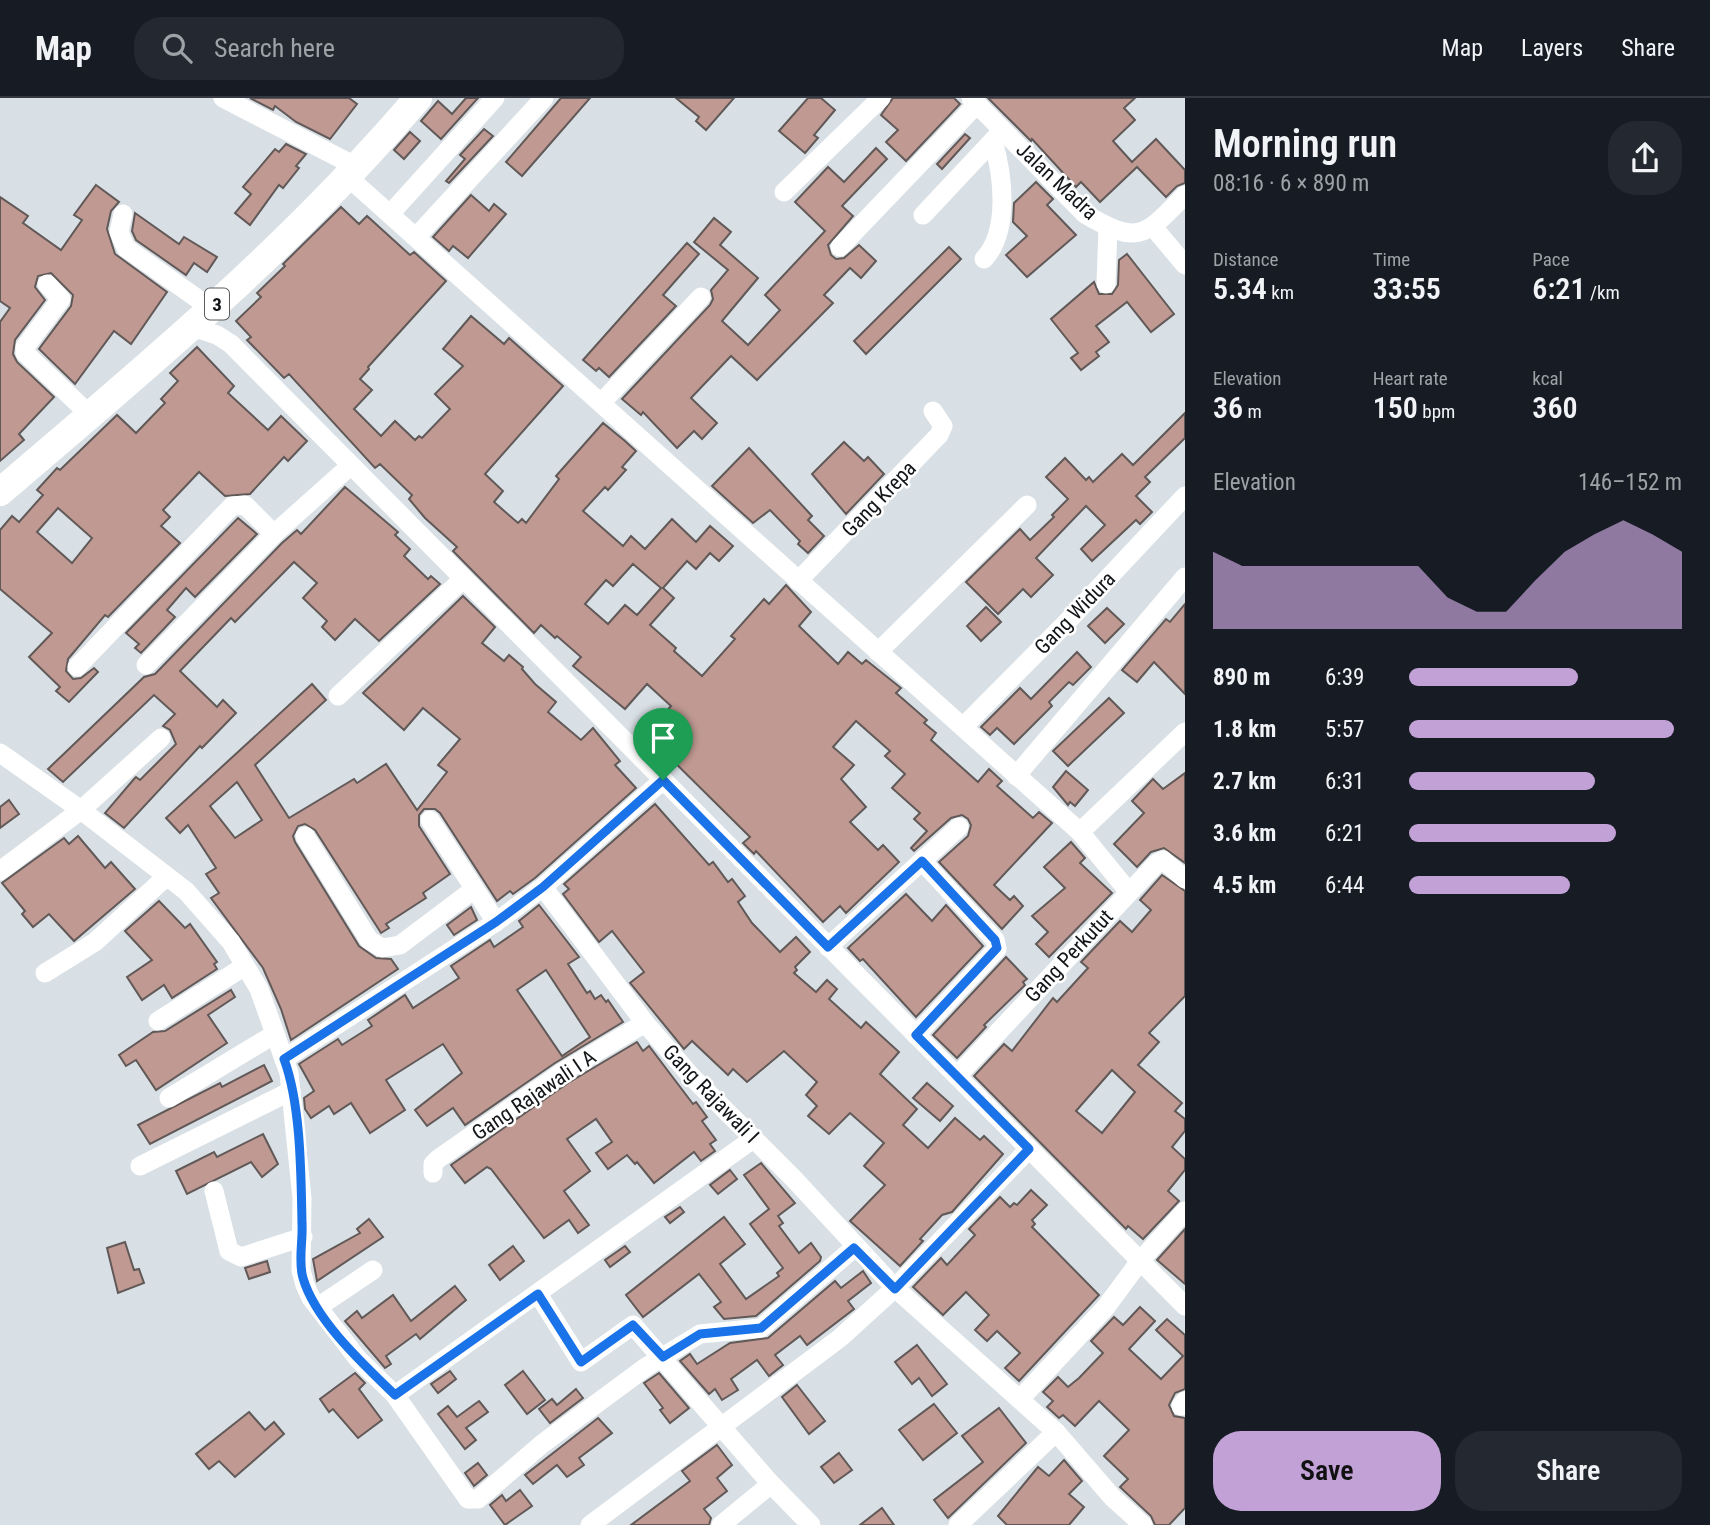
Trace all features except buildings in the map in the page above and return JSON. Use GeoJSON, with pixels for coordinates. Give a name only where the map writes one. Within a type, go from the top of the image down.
{"type":"FeatureCollection","features":[{"type":"Feature","properties":{"kind":"highway","name":"3"},"geometry":{"type":"LineString","coordinates":[[0,492],[208,312],[354,173],[418,98]]}},
{"type":"Feature","properties":{"kind":"street"},"geometry":{"type":"LineString","coordinates":[[391,213],[495,98]]}},
{"type":"Feature","properties":{"kind":"street"},"geometry":{"type":"LineString","coordinates":[[417,236],[544,98]]}},
{"type":"Feature","properties":{"kind":"street"},"geometry":{"type":"LineString","coordinates":[[784,192],[881,98]]}},
{"type":"Feature","properties":{"kind":"street"},"geometry":{"type":"LineString","coordinates":[[236,101],[354,173],[391,213],[798,582],[1080,832],[1128,891]]}},
{"type":"Feature","properties":{"kind":"street"},"geometry":{"type":"LineString","coordinates":[[840,247],[974,101]]}},
{"type":"Feature","properties":{"kind":"street","name":"Jalan Madra"},"geometry":{"type":"LineString","coordinates":[[974,101],[998,135],[1085,214],[1108,227],[1127,233],[1142,233],[1154,228]]}},
{"type":"Feature","properties":{"kind":"street"},"geometry":{"type":"LineString","coordinates":[[923,215],[998,135]]}},
{"type":"Feature","properties":{"kind":"street"},"geometry":{"type":"LineString","coordinates":[[984,259],[993,250],[997,239],[1003,199],[998,135]]}},
{"type":"Feature","properties":{"kind":"street"},"geometry":{"type":"LineString","coordinates":[[1185,195],[1154,228],[1185,265]]}},
{"type":"Feature","properties":{"kind":"street"},"geometry":{"type":"LineString","coordinates":[[123,214],[119,232],[126,247],[208,312],[221,316],[231,344]]}},
{"type":"Feature","properties":{"kind":"street"},"geometry":{"type":"LineString","coordinates":[[1106,284],[1108,227]]}},
{"type":"Feature","properties":{"kind":"street"},"geometry":{"type":"LineString","coordinates":[[47,284],[61,299],[25,347],[25,353],[90,415]]}},
{"type":"Feature","properties":{"kind":"street"},"geometry":{"type":"LineString","coordinates":[[602,402],[701,297]]}},
{"type":"Feature","properties":{"kind":"street"},"geometry":{"type":"LineString","coordinates":[[208,312],[216,335],[231,344],[1185,1306]]}},
{"type":"Feature","properties":{"kind":"street","name":"Gang Krepa"},"geometry":{"type":"LineString","coordinates":[[798,582],[939,435],[942,423],[933,411]]}},
{"type":"Feature","properties":{"kind":"street"},"geometry":{"type":"LineString","coordinates":[[146,665],[274,534],[350,466]]}},
{"type":"Feature","properties":{"kind":"street","name":"Gang Widura"},"geometry":{"type":"LineString","coordinates":[[963,727],[1065,624],[1185,496]]}},
{"type":"Feature","properties":{"kind":"street"},"geometry":{"type":"LineString","coordinates":[[77,667],[232,506],[245,505],[274,534]]}},
{"type":"Feature","properties":{"kind":"street"},"geometry":{"type":"LineString","coordinates":[[878,652],[1027,505]]}},
{"type":"Feature","properties":{"kind":"street"},"geometry":{"type":"LineString","coordinates":[[1016,776],[1185,577]]}},
{"type":"Feature","properties":{"kind":"street"},"geometry":{"type":"LineString","coordinates":[[338,696],[463,579]]}},
{"type":"Feature","properties":{"kind":"street"},"geometry":{"type":"LineString","coordinates":[[1080,832],[1185,732]]}},
{"type":"Feature","properties":{"kind":"street"},"geometry":{"type":"LineString","coordinates":[[0,871],[81,810],[161,738]]}},
{"type":"Feature","properties":{"kind":"street"},"geometry":{"type":"LineString","coordinates":[[0,753],[81,810],[166,877],[213,918],[245,966],[259,989],[284,1059],[291,1091],[303,1237],[301,1270],[317,1307],[358,1359],[395,1395],[464,1496],[473,1500],[607,1394],[700,1334],[761,1328],[854,1248]]}},
{"type":"Feature","properties":{"kind":"street"},"geometry":{"type":"LineString","coordinates":[[284,1059],[496,922],[543,887],[663,780]]}},
{"type":"Feature","properties":{"kind":"street"},"geometry":{"type":"LineString","coordinates":[[430,820],[496,922]]}},
{"type":"Feature","properties":{"kind":"street"},"geometry":{"type":"LineString","coordinates":[[828,947],[959,827]]}},
{"type":"Feature","properties":{"kind":"street"},"geometry":{"type":"LineString","coordinates":[[305,836],[369,940],[382,948],[400,945],[473,890]]}},
{"type":"Feature","properties":{"kind":"street","name":"Gang Perkutut"},"geometry":{"type":"LineString","coordinates":[[957,1076],[1128,891],[1163,860],[1185,879]]}},
{"type":"Feature","properties":{"kind":"street"},"geometry":{"type":"LineString","coordinates":[[916,1035],[997,948],[995,940],[922,861]]}},
{"type":"Feature","properties":{"kind":"street"},"geometry":{"type":"LineString","coordinates":[[45,973],[94,942],[166,877]]}},
{"type":"Feature","properties":{"kind":"street","name":"Gang Rajawali I"},"geometry":{"type":"LineString","coordinates":[[543,887],[645,1023],[794,1179],[854,1248],[895,1289],[1056,1432],[1113,1499],[1143,1525]]}},
{"type":"Feature","properties":{"kind":"street"},"geometry":{"type":"LineString","coordinates":[[158,1021],[245,966]]}},
{"type":"Feature","properties":{"kind":"street","name":"Gang Rajawali I A"},"geometry":{"type":"LineString","coordinates":[[433,1173],[433,1164],[438,1158],[561,1073],[645,1023]]}},
{"type":"Feature","properties":{"kind":"street"},"geometry":{"type":"LineString","coordinates":[[169,1098],[275,1034]]}},
{"type":"Feature","properties":{"kind":"street"},"geometry":{"type":"LineString","coordinates":[[140,1167],[291,1091]]}},
{"type":"Feature","properties":{"kind":"street"},"geometry":{"type":"LineString","coordinates":[[395,1395],[753,1139]]}},
{"type":"Feature","properties":{"kind":"street"},"geometry":{"type":"LineString","coordinates":[[590,1525],[840,1338],[895,1289],[1029,1149]]}},
{"type":"Feature","properties":{"kind":"street"},"geometry":{"type":"LineString","coordinates":[[214,1191],[229,1251],[235,1256],[241,1257],[303,1237]]}},
{"type":"Feature","properties":{"kind":"street"},"geometry":{"type":"LineString","coordinates":[[1020,1399],[1106,1307],[1140,1261],[1185,1211]]}},
{"type":"Feature","properties":{"kind":"street"},"geometry":{"type":"LineString","coordinates":[[317,1307],[373,1270]]}},
{"type":"Feature","properties":{"kind":"street"},"geometry":{"type":"LineString","coordinates":[[538,1294],[581,1362],[633,1325],[720,1427],[811,1525]]}},
{"type":"Feature","properties":{"kind":"street"},"geometry":{"type":"LineString","coordinates":[[958,1525],[1056,1432]]}},
{"type":"Feature","properties":{"kind":"street"},"geometry":{"type":"LineString","coordinates":[[721,1525],[771,1484]]}},
{"type":"Feature","properties":{"kind":"route"},"geometry":{"type":"LineString","coordinates":[[663,780],[828,947],[922,861],[995,940],[997,948],[916,1035],[1029,1149],[895,1289],[854,1248],[761,1328],[700,1334],[663,1357],[633,1325],[581,1362],[538,1294],[395,1395],[358,1359],[311,1298],[305,1285],[301,1270],[302,1198],[295,1113],[289,1073],[284,1059],[496,922],[543,887],[663,780]]}}]}
